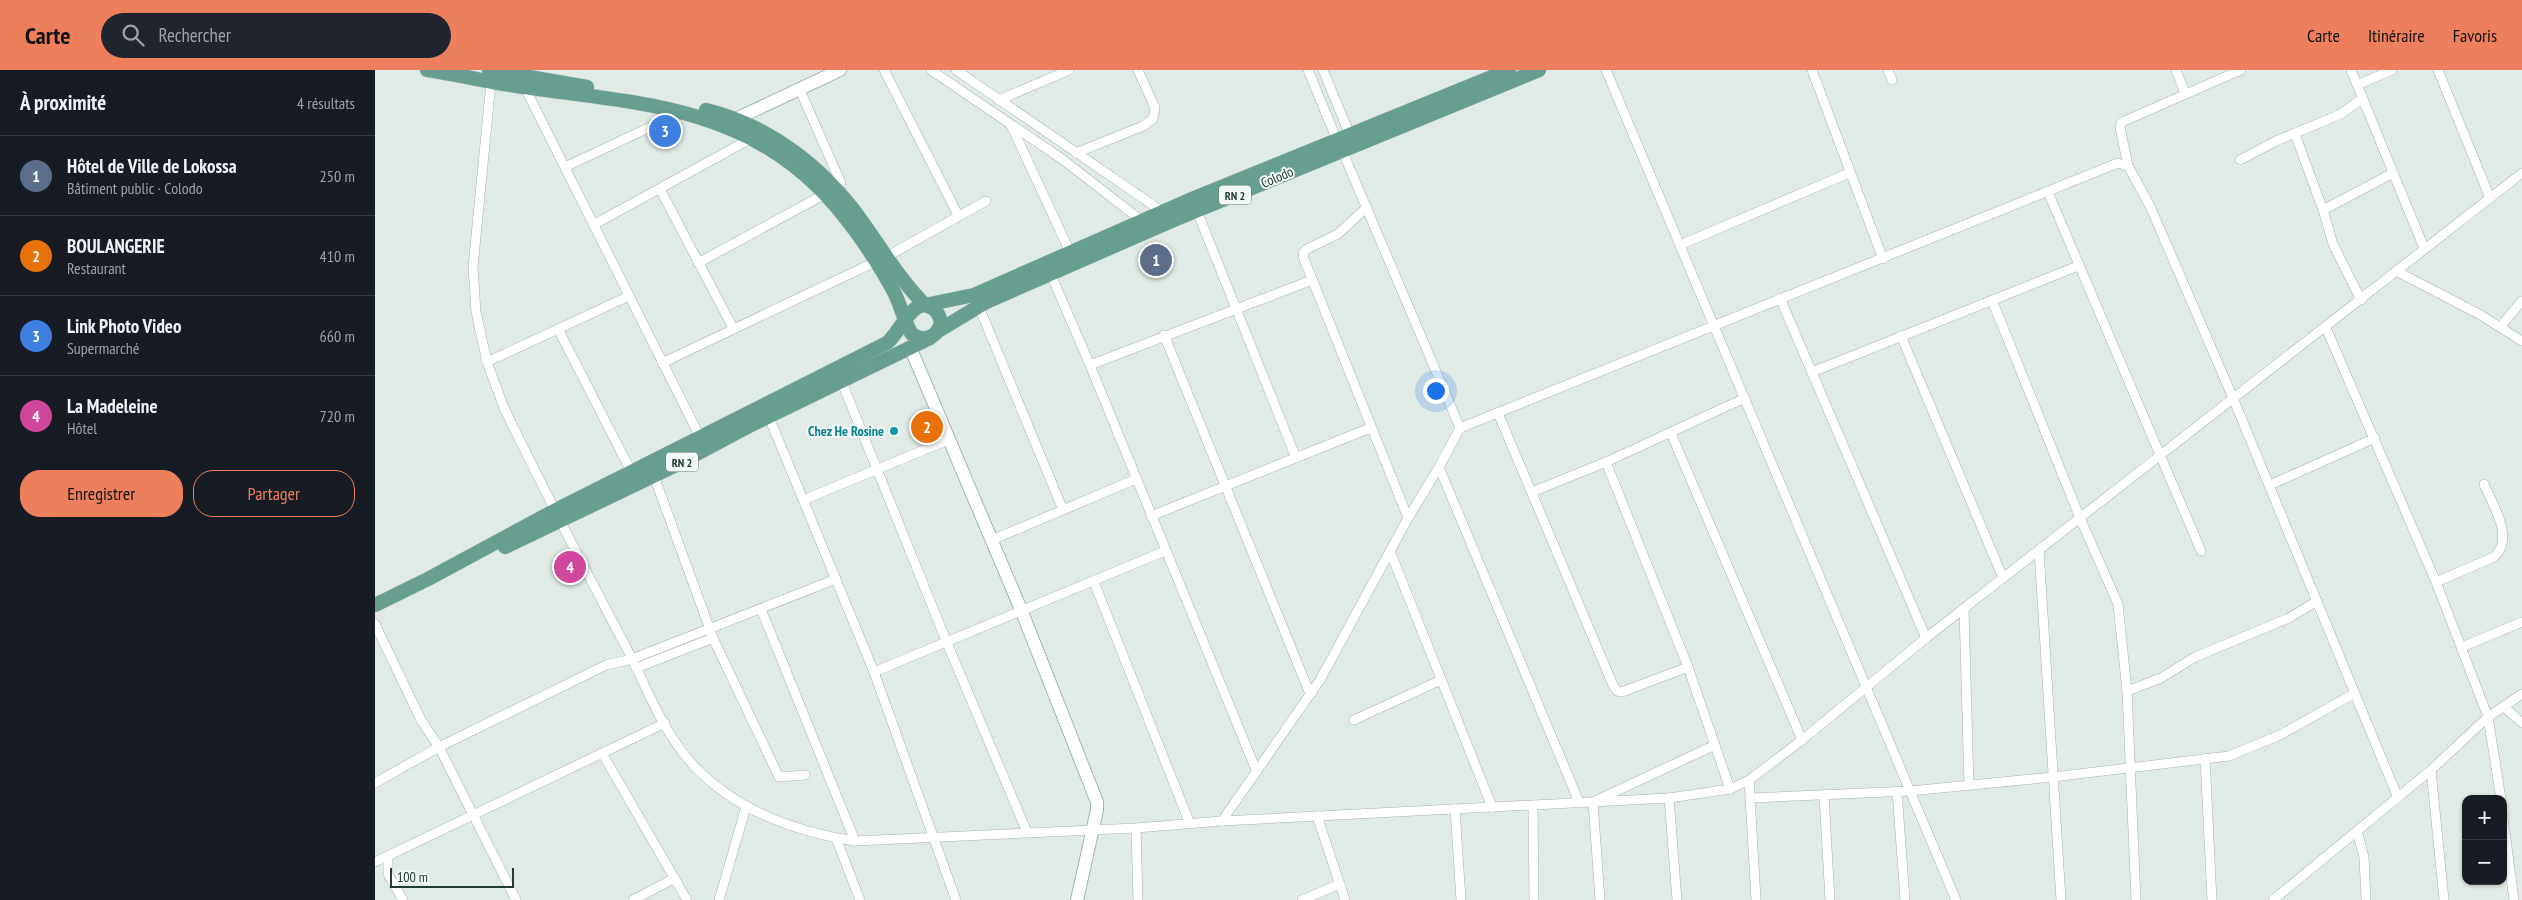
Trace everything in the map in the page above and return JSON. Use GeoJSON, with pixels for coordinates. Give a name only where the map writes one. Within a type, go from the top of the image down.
{"type":"FeatureCollection","features":[{"type":"Feature","properties":{"kind":"main road"},"geometry":{"type":"LineString","coordinates":[[427,70],[491,73],[522,82],[682,112],[713,120],[752,138],[790,162],[830,191]]}},
{"type":"Feature","properties":{"kind":"main road"},"geometry":{"type":"LineString","coordinates":[[738,118],[840,70]]}},
{"type":"Feature","properties":{"kind":"main road","name":"Colodo"},"geometry":{"type":"LineString","coordinates":[[934,334],[1049,269],[1509,70]]}},
{"type":"Feature","properties":{"kind":"main road","name":"Colodo"},"geometry":{"type":"LineString","coordinates":[[1343,142],[1539,70]]}},
{"type":"Feature","properties":{"kind":"main road"},"geometry":{"type":"LineString","coordinates":[[522,82],[651,97],[738,118],[764,131],[792,150],[830,191],[881,259],[925,305],[933,308],[939,314],[940,323],[934,334],[922,339],[914,336],[908,329],[907,320],[881,259]]}},
{"type":"Feature","properties":{"kind":"main road","name":"Colodo"},"geometry":{"type":"LineString","coordinates":[[925,305],[974,294],[1049,269],[1070,252],[1163,212],[1195,205]]}},
{"type":"Feature","properties":{"kind":"main road"},"geometry":{"type":"LineString","coordinates":[[907,320],[909,312],[916,306],[925,305]]}},
{"type":"Feature","properties":{"kind":"main road","name":"RN 2"},"geometry":{"type":"LineString","coordinates":[[375,605],[428,579],[479,559],[632,473],[887,343],[907,320]]}},
{"type":"Feature","properties":{"kind":"main road","name":"RN 2"},"geometry":{"type":"LineString","coordinates":[[557,515],[655,476],[934,334]]}},
{"type":"Feature","properties":{"kind":"main road"},"geometry":{"type":"LineString","coordinates":[[910,347],[1022,612],[1097,802],[1093,830],[1077,900]]}},
{"type":"Feature","properties":{"kind":"street"},"geometry":{"type":"LineString","coordinates":[[884,70],[958,215]]}},
{"type":"Feature","properties":{"kind":"street"},"geometry":{"type":"LineString","coordinates":[[931,70],[1010,123],[1143,221]]}},
{"type":"Feature","properties":{"kind":"street"},"geometry":{"type":"LineString","coordinates":[[956,70],[1163,212]]}},
{"type":"Feature","properties":{"kind":"street"},"geometry":{"type":"LineString","coordinates":[[999,100],[1069,70]]}},
{"type":"Feature","properties":{"kind":"street"},"geometry":{"type":"LineString","coordinates":[[1076,153],[1143,126],[1153,119],[1155,108],[1138,70]]}},
{"type":"Feature","properties":{"kind":"street"},"geometry":{"type":"LineString","coordinates":[[1308,70],[1343,142]]}},
{"type":"Feature","properties":{"kind":"street"},"geometry":{"type":"LineString","coordinates":[[1323,70],[1343,142],[1367,207],[1460,428]]}},
{"type":"Feature","properties":{"kind":"street"},"geometry":{"type":"LineString","coordinates":[[1606,70],[1956,900]]}},
{"type":"Feature","properties":{"kind":"street"},"geometry":{"type":"LineString","coordinates":[[1811,70],[1883,259]]}},
{"type":"Feature","properties":{"kind":"street"},"geometry":{"type":"LineString","coordinates":[[1888,70],[1892,80]]}},
{"type":"Feature","properties":{"kind":"street"},"geometry":{"type":"LineString","coordinates":[[2175,70],[2185,93]]}},
{"type":"Feature","properties":{"kind":"street"},"geometry":{"type":"LineString","coordinates":[[2241,70],[2122,122],[2120,127],[2128,166],[2150,206],[2270,484],[2398,798]]}},
{"type":"Feature","properties":{"kind":"street"},"geometry":{"type":"LineString","coordinates":[[2351,70],[2424,248]]}},
{"type":"Feature","properties":{"kind":"street"},"geometry":{"type":"LineString","coordinates":[[2357,85],[2391,70]]}},
{"type":"Feature","properties":{"kind":"street"},"geometry":{"type":"LineString","coordinates":[[2438,70],[2490,198]]}},
{"type":"Feature","properties":{"kind":"street"},"geometry":{"type":"LineString","coordinates":[[491,73],[473,267],[477,312],[487,362],[504,408],[557,515],[665,723],[677,744],[696,768],[746,806],[788,826],[855,841],[1135,828],[1222,821],[1669,798],[1730,789],[1749,780],[1802,740],[1926,638],[2233,398],[2326,328],[2424,248],[2522,173]]}},
{"type":"Feature","properties":{"kind":"street"},"geometry":{"type":"LineString","coordinates":[[522,82],[701,439]]}},
{"type":"Feature","properties":{"kind":"street"},"geometry":{"type":"LineString","coordinates":[[698,262],[830,191],[841,183],[799,88]]}},
{"type":"Feature","properties":{"kind":"street"},"geometry":{"type":"LineString","coordinates":[[2240,160],[2341,114],[2363,98]]}},
{"type":"Feature","properties":{"kind":"street"},"geometry":{"type":"LineString","coordinates":[[565,167],[682,112]]}},
{"type":"Feature","properties":{"kind":"street"},"geometry":{"type":"LineString","coordinates":[[1010,123],[1070,252]]}},
{"type":"Feature","properties":{"kind":"street"},"geometry":{"type":"LineString","coordinates":[[2295,134],[2323,210],[2333,244],[2361,300]]}},
{"type":"Feature","properties":{"kind":"street"},"geometry":{"type":"LineString","coordinates":[[593,225],[752,138]]}},
{"type":"Feature","properties":{"kind":"street"},"geometry":{"type":"LineString","coordinates":[[1222,821],[1320,680],[1408,518],[1460,428],[2118,163],[2128,166]]}},
{"type":"Feature","properties":{"kind":"street"},"geometry":{"type":"LineString","coordinates":[[1680,245],[1849,173]]}},
{"type":"Feature","properties":{"kind":"street"},"geometry":{"type":"LineString","coordinates":[[2323,210],[2393,173]]}},
{"type":"Feature","properties":{"kind":"street"},"geometry":{"type":"LineString","coordinates":[[660,189],[733,328]]}},
{"type":"Feature","properties":{"kind":"street"},"geometry":{"type":"LineString","coordinates":[[2048,192],[2159,457],[2201,551]]}},
{"type":"Feature","properties":{"kind":"street"},"geometry":{"type":"LineString","coordinates":[[662,363],[881,259],[986,200]]}},
{"type":"Feature","properties":{"kind":"street"},"geometry":{"type":"LineString","coordinates":[[1195,205],[1296,458]]}},
{"type":"Feature","properties":{"kind":"street"},"geometry":{"type":"LineString","coordinates":[[1367,207],[1346,228],[1303,253],[1311,280],[1408,518]]}},
{"type":"Feature","properties":{"kind":"street"},"geometry":{"type":"LineString","coordinates":[[1811,372],[2078,266]]}},
{"type":"Feature","properties":{"kind":"street"},"geometry":{"type":"LineString","coordinates":[[1049,269],[1091,365],[1165,551],[1256,770]]}},
{"type":"Feature","properties":{"kind":"street"},"geometry":{"type":"LineString","coordinates":[[2396,271],[2500,327],[2522,342]]}},
{"type":"Feature","properties":{"kind":"street"},"geometry":{"type":"LineString","coordinates":[[1091,365],[1164,335],[1311,280]]}},
{"type":"Feature","properties":{"kind":"street"},"geometry":{"type":"LineString","coordinates":[[487,362],[629,296]]}},
{"type":"Feature","properties":{"kind":"street"},"geometry":{"type":"LineString","coordinates":[[1779,298],[1926,638]]}},
{"type":"Feature","properties":{"kind":"street"},"geometry":{"type":"LineString","coordinates":[[1992,300],[2080,518],[2118,604],[2127,691],[2136,900]]}},
{"type":"Feature","properties":{"kind":"street"},"geometry":{"type":"LineString","coordinates":[[2500,327],[2522,301]]}},
{"type":"Feature","properties":{"kind":"street"},"geometry":{"type":"LineString","coordinates":[[979,307],[1063,510]]}},
{"type":"Feature","properties":{"kind":"street"},"geometry":{"type":"LineString","coordinates":[[2326,328],[2436,582],[2488,716],[2500,795]]}},
{"type":"Feature","properties":{"kind":"street"},"geometry":{"type":"LineString","coordinates":[[558,329],[632,473]]}},
{"type":"Feature","properties":{"kind":"street"},"geometry":{"type":"LineString","coordinates":[[1164,335],[1310,694]]}},
{"type":"Feature","properties":{"kind":"street"},"geometry":{"type":"LineString","coordinates":[[1901,336],[2003,578]]}},
{"type":"Feature","properties":{"kind":"street"},"geometry":{"type":"LineString","coordinates":[[841,380],[947,643],[1027,832]]}},
{"type":"Feature","properties":{"kind":"street"},"geometry":{"type":"LineString","coordinates":[[1532,492],[1606,462],[1745,398]]}},
{"type":"Feature","properties":{"kind":"street"},"geometry":{"type":"LineString","coordinates":[[1498,413],[1617,691],[1622,692],[1688,667]]}},
{"type":"Feature","properties":{"kind":"street"},"geometry":{"type":"LineString","coordinates":[[769,417],[874,672],[956,900]]}},
{"type":"Feature","properties":{"kind":"street"},"geometry":{"type":"LineString","coordinates":[[1151,516],[1370,428]]}},
{"type":"Feature","properties":{"kind":"street"},"geometry":{"type":"LineString","coordinates":[[1671,433],[1802,740]]}},
{"type":"Feature","properties":{"kind":"street"},"geometry":{"type":"LineString","coordinates":[[2270,484],[2375,438]]}},
{"type":"Feature","properties":{"kind":"street"},"geometry":{"type":"LineString","coordinates":[[803,500],[948,440]]}},
{"type":"Feature","properties":{"kind":"street"},"geometry":{"type":"LineString","coordinates":[[1606,462],[1688,667],[1730,789]]}},
{"type":"Feature","properties":{"kind":"street"},"geometry":{"type":"LineString","coordinates":[[1439,467],[1579,802]]}},
{"type":"Feature","properties":{"kind":"street"},"geometry":{"type":"LineString","coordinates":[[636,668],[713,638],[655,476]]}},
{"type":"Feature","properties":{"kind":"street"},"geometry":{"type":"LineString","coordinates":[[991,540],[1136,479]]}},
{"type":"Feature","properties":{"kind":"street"},"geometry":{"type":"LineString","coordinates":[[2436,582],[2494,557],[2500,551],[2504,542],[2503,530],[2484,484]]}},
{"type":"Feature","properties":{"kind":"street"},"geometry":{"type":"LineString","coordinates":[[2039,550],[2061,900]]}},
{"type":"Feature","properties":{"kind":"street"},"geometry":{"type":"LineString","coordinates":[[874,672],[1165,551]]}},
{"type":"Feature","properties":{"kind":"street"},"geometry":{"type":"LineString","coordinates":[[1390,551],[1492,807]]}},
{"type":"Feature","properties":{"kind":"street"},"geometry":{"type":"LineString","coordinates":[[375,783],[439,747],[606,665],[632,659],[836,579]]}},
{"type":"Feature","properties":{"kind":"street"},"geometry":{"type":"LineString","coordinates":[[1094,582],[1191,824]]}},
{"type":"Feature","properties":{"kind":"street"},"geometry":{"type":"LineString","coordinates":[[2127,691],[2161,678],[2195,657],[2289,618],[2317,600]]}},
{"type":"Feature","properties":{"kind":"street"},"geometry":{"type":"LineString","coordinates":[[761,609],[855,841]]}},
{"type":"Feature","properties":{"kind":"street"},"geometry":{"type":"LineString","coordinates":[[1964,609],[1969,785]]}},
{"type":"Feature","properties":{"kind":"street"},"geometry":{"type":"LineString","coordinates":[[2462,647],[2522,622]]}},
{"type":"Feature","properties":{"kind":"street"},"geometry":{"type":"LineString","coordinates":[[375,624],[421,720],[439,747],[516,900]]}},
{"type":"Feature","properties":{"kind":"street"},"geometry":{"type":"LineString","coordinates":[[709,629],[779,777],[805,775]]}},
{"type":"Feature","properties":{"kind":"street"},"geometry":{"type":"LineString","coordinates":[[1354,720],[1441,680]]}},
{"type":"Feature","properties":{"kind":"street"},"geometry":{"type":"LineString","coordinates":[[1752,798],[1910,791],[2053,777],[2229,756],[2257,745],[2355,693]]}},
{"type":"Feature","properties":{"kind":"street"},"geometry":{"type":"LineString","coordinates":[[2273,900],[2431,770],[2488,716],[2522,694]]}},
{"type":"Feature","properties":{"kind":"street"},"geometry":{"type":"LineString","coordinates":[[2504,707],[2522,723]]}},
{"type":"Feature","properties":{"kind":"street"},"geometry":{"type":"LineString","coordinates":[[375,862],[665,723]]}},
{"type":"Feature","properties":{"kind":"street"},"geometry":{"type":"LineString","coordinates":[[1593,802],[1715,745]]}},
{"type":"Feature","properties":{"kind":"street"},"geometry":{"type":"LineString","coordinates":[[602,753],[687,900]]}},
{"type":"Feature","properties":{"kind":"street"},"geometry":{"type":"LineString","coordinates":[[2205,758],[2211,900]]}},
{"type":"Feature","properties":{"kind":"street"},"geometry":{"type":"LineString","coordinates":[[2431,770],[2444,900]]}},
{"type":"Feature","properties":{"kind":"street"},"geometry":{"type":"LineString","coordinates":[[1749,780],[1752,798],[1756,900]]}},
{"type":"Feature","properties":{"kind":"street"},"geometry":{"type":"LineString","coordinates":[[1897,791],[1905,900]]}},
{"type":"Feature","properties":{"kind":"street"},"geometry":{"type":"LineString","coordinates":[[1824,794],[1830,900]]}},
{"type":"Feature","properties":{"kind":"street"},"geometry":{"type":"LineString","coordinates":[[1669,798],[1677,900]]}},
{"type":"Feature","properties":{"kind":"street"},"geometry":{"type":"LineString","coordinates":[[1593,802],[1600,900]]}},
{"type":"Feature","properties":{"kind":"street"},"geometry":{"type":"LineString","coordinates":[[1533,805],[1534,900]]}},
{"type":"Feature","properties":{"kind":"street"},"geometry":{"type":"LineString","coordinates":[[719,900],[746,806]]}},
{"type":"Feature","properties":{"kind":"street"},"geometry":{"type":"LineString","coordinates":[[1455,809],[1461,900]]}},
{"type":"Feature","properties":{"kind":"street"},"geometry":{"type":"LineString","coordinates":[[1317,816],[1345,900]]}},
{"type":"Feature","properties":{"kind":"street"},"geometry":{"type":"LineString","coordinates":[[1135,828],[1138,900]]}},
{"type":"Feature","properties":{"kind":"street"},"geometry":{"type":"LineString","coordinates":[[2357,831],[2365,865],[2366,900]]}},
{"type":"Feature","properties":{"kind":"street"},"geometry":{"type":"LineString","coordinates":[[837,838],[860,900]]}},
{"type":"Feature","properties":{"kind":"street"},"geometry":{"type":"LineString","coordinates":[[2507,840],[2514,900]]}},
{"type":"Feature","properties":{"kind":"street"},"geometry":{"type":"LineString","coordinates":[[388,856],[388,874],[403,900]]}},
{"type":"Feature","properties":{"kind":"street"},"geometry":{"type":"LineString","coordinates":[[2512,872],[2522,878]]}},
{"type":"Feature","properties":{"kind":"street"},"geometry":{"type":"LineString","coordinates":[[633,900],[675,878]]}},
{"type":"Feature","properties":{"kind":"street"},"geometry":{"type":"LineString","coordinates":[[1302,900],[1340,884]]}},
{"type":"Feature","properties":{"kind":"place","name":"Link Photo Video"},"geometry":{"type":"Point","coordinates":[665,131]}},
{"type":"Feature","properties":{"kind":"place","name":"Hôtel de Ville de Lokossa"},"geometry":{"type":"Point","coordinates":[1156,260]}},
{"type":"Feature","properties":{"kind":"place","name":"BOULANGERIE"},"geometry":{"type":"Point","coordinates":[927,427]}},
{"type":"Feature","properties":{"kind":"place","name":"Chez He Rosine"},"geometry":{"type":"Point","coordinates":[894,431]}},
{"type":"Feature","properties":{"kind":"place","name":"La Madeleine"},"geometry":{"type":"Point","coordinates":[570,567]}}]}
